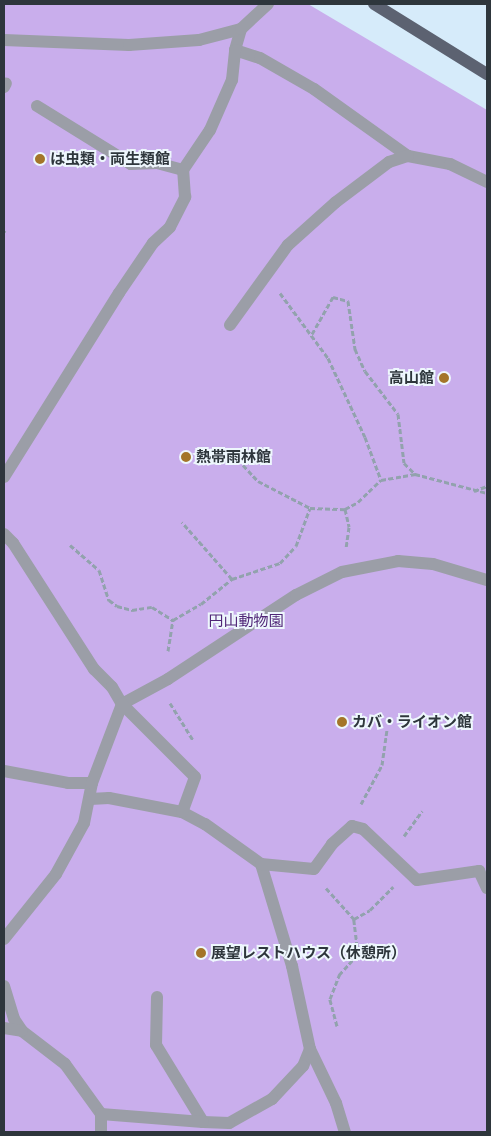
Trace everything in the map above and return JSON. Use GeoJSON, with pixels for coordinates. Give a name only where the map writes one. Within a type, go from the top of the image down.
{"type":"FeatureCollection","features":[{"type":"Feature","properties":{"kind":"main road"},"geometry":{"type":"LineString","coordinates":[[374,4],[487,74]]}},
{"type":"Feature","properties":{"kind":"street"},"geometry":{"type":"LineString","coordinates":[[4,40],[129,45],[199,40],[241,29],[268,4]]}},
{"type":"Feature","properties":{"kind":"street"},"geometry":{"type":"LineString","coordinates":[[4,477],[119,293],[154,243],[170,228],[185,197],[183,170],[210,130],[232,80],[235,50],[241,29]]}},
{"type":"Feature","properties":{"kind":"street"},"geometry":{"type":"LineString","coordinates":[[235,50],[260,58],[314,89],[408,156],[450,164],[487,182]]}},
{"type":"Feature","properties":{"kind":"street"},"geometry":{"type":"LineString","coordinates":[[38,106],[131,164],[157,163],[183,170]]}},
{"type":"Feature","properties":{"kind":"street"},"geometry":{"type":"LineString","coordinates":[[230,325],[271,264],[336,202],[389,162],[408,156]]}},
{"type":"Feature","properties":{"kind":"street"},"geometry":{"type":"LineString","coordinates":[[4,534],[13,543],[94,669],[112,687],[122,704],[195,777],[182,812]]}},
{"type":"Feature","properties":{"kind":"street"},"geometry":{"type":"LineString","coordinates":[[4,939],[56,874],[84,823],[92,783],[122,704],[162,682],[296,595],[342,572],[398,561],[433,564],[487,580]]}},
{"type":"Feature","properties":{"kind":"street"},"geometry":{"type":"LineString","coordinates":[[4,771],[68,783],[92,783]]}},
{"type":"Feature","properties":{"kind":"street"},"geometry":{"type":"LineString","coordinates":[[90,798],[109,798],[182,812],[205,824],[261,864],[314,869],[332,844],[352,826],[363,829],[389,856],[417,880],[479,871],[487,888]]}},
{"type":"Feature","properties":{"kind":"street"},"geometry":{"type":"LineString","coordinates":[[261,864],[292,966],[310,1049],[336,1103],[345,1132]]}},
{"type":"Feature","properties":{"kind":"street"},"geometry":{"type":"LineString","coordinates":[[4,986],[14,1019],[22,1030],[66,1064],[101,1114],[101,1132]]}},
{"type":"Feature","properties":{"kind":"street"},"geometry":{"type":"LineString","coordinates":[[158,997],[156,1045],[203,1122]]}},
{"type":"Feature","properties":{"kind":"street"},"geometry":{"type":"LineString","coordinates":[[4,1028],[22,1030]]}},
{"type":"Feature","properties":{"kind":"street"},"geometry":{"type":"LineString","coordinates":[[101,1114],[203,1122],[231,1128],[272,1100],[303,1066],[310,1049]]}},
{"type":"Feature","properties":{"kind":"path"},"geometry":{"type":"LineString","coordinates":[[271,264],[279,292],[328,358],[365,437],[380,480]]}},
{"type":"Feature","properties":{"kind":"path"},"geometry":{"type":"LineString","coordinates":[[312,334],[333,297],[348,301],[355,349],[365,371],[398,414],[404,463],[415,474]]}},
{"type":"Feature","properties":{"kind":"path"},"geometry":{"type":"LineString","coordinates":[[243,465],[258,481],[310,508],[346,509],[358,502],[380,480],[415,474],[487,493]]}},
{"type":"Feature","properties":{"kind":"path"},"geometry":{"type":"LineString","coordinates":[[474,491],[487,486]]}},
{"type":"Feature","properties":{"kind":"path"},"geometry":{"type":"LineString","coordinates":[[195,744],[162,682],[173,620],[201,604],[232,579],[280,563],[296,546],[310,508]]}},
{"type":"Feature","properties":{"kind":"path"},"geometry":{"type":"LineString","coordinates":[[342,572],[349,527],[346,509]]}},
{"type":"Feature","properties":{"kind":"path"},"geometry":{"type":"LineString","coordinates":[[182,522],[232,579]]}},
{"type":"Feature","properties":{"kind":"path"},"geometry":{"type":"LineString","coordinates":[[70,545],[99,570],[109,600],[117,606],[132,610],[152,607],[173,620]]}},
{"type":"Feature","properties":{"kind":"path"},"geometry":{"type":"LineString","coordinates":[[352,826],[382,765],[387,730]]}},
{"type":"Feature","properties":{"kind":"path"},"geometry":{"type":"LineString","coordinates":[[389,856],[422,811]]}},
{"type":"Feature","properties":{"kind":"path"},"geometry":{"type":"LineString","coordinates":[[314,869],[322,884],[354,919],[358,954],[339,975],[330,999],[337,1026]]}},
{"type":"Feature","properties":{"kind":"path"},"geometry":{"type":"LineString","coordinates":[[354,919],[370,910],[394,886],[417,880]]}},
{"type":"Feature","properties":{"kind":"green space","name":"円山動物園"},"geometry":{"type":"Polygon","coordinates":[[[4,4],[308,4],[487,110],[487,1132],[4,1132],[4,4]]]}},
{"type":"Feature","properties":{"kind":"place","name":"は虫類・両生類館"},"geometry":{"type":"Point","coordinates":[40,159]}},
{"type":"Feature","properties":{"kind":"place","name":"高山館"},"geometry":{"type":"Point","coordinates":[444,378]}},
{"type":"Feature","properties":{"kind":"place","name":"熱帯雨林館"},"geometry":{"type":"Point","coordinates":[186,457]}},
{"type":"Feature","properties":{"kind":"place","name":"カバ・ライオン館"},"geometry":{"type":"Point","coordinates":[342,722]}},
{"type":"Feature","properties":{"kind":"place","name":"展望レストハウス（休憩所）"},"geometry":{"type":"Point","coordinates":[201,953]}}]}
